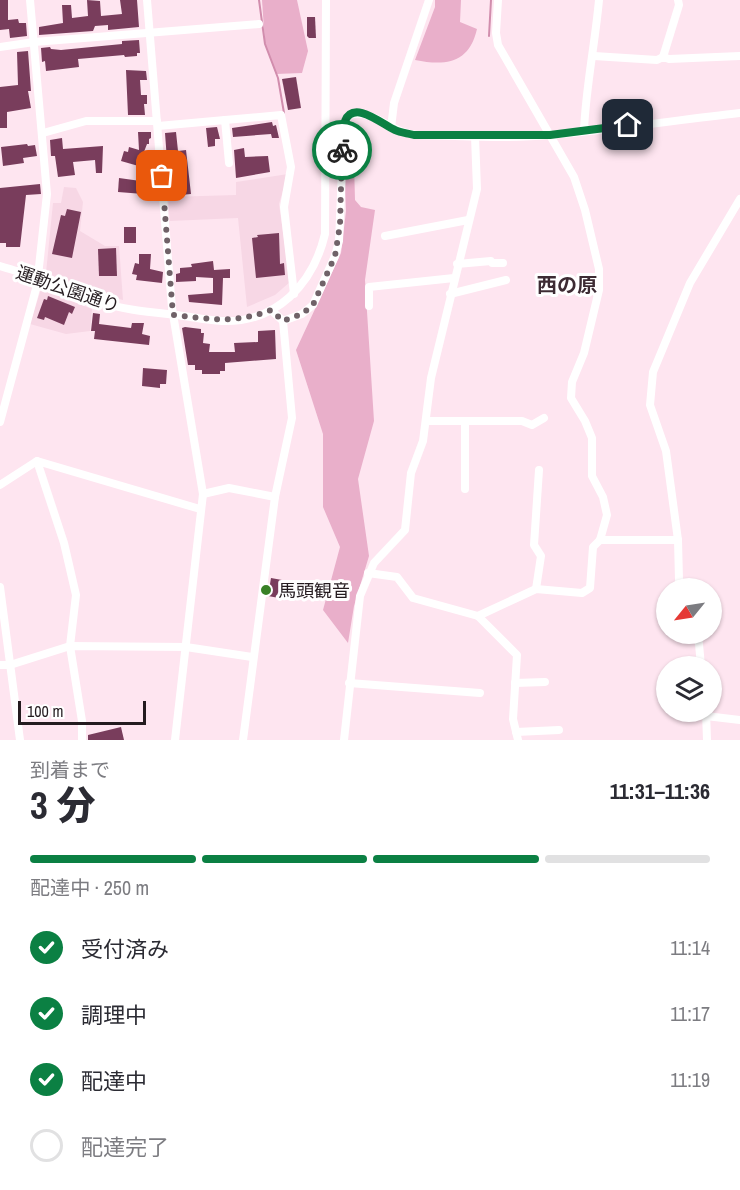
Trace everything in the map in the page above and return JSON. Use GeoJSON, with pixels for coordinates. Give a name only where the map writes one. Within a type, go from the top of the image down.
{"type":"FeatureCollection","features":[{"type":"Feature","properties":{"kind":"street"},"geometry":{"type":"LineString","coordinates":[[0,422],[38,278],[47,194],[30,0]]}},
{"type":"Feature","properties":{"kind":"street"},"geometry":{"type":"LineString","coordinates":[[147,0],[173,315],[203,494],[175,740]]}},
{"type":"Feature","properties":{"kind":"street","name":"運動公園通り"},"geometry":{"type":"LineString","coordinates":[[0,266],[38,278],[79,296],[123,309],[231,321],[271,310],[294,294],[309,277],[322,248],[325,234],[326,0]]}},
{"type":"Feature","properties":{"kind":"street"},"geometry":{"type":"LineString","coordinates":[[392,128],[394,103],[429,0]]}},
{"type":"Feature","properties":{"kind":"street"},"geometry":{"type":"LineString","coordinates":[[478,616],[536,589],[582,594],[591,588],[593,548],[600,540],[607,515],[603,497],[592,476],[592,438],[571,398],[572,382],[584,353],[599,290],[599,269],[585,210],[574,177],[498,45],[496,33],[498,0]]}},
{"type":"Feature","properties":{"kind":"street"},"geometry":{"type":"LineString","coordinates":[[584,130],[585,95],[594,56],[599,0]]}},
{"type":"Feature","properties":{"kind":"street"},"geometry":{"type":"LineString","coordinates":[[663,57],[679,5],[678,0],[671,0]]}},
{"type":"Feature","properties":{"kind":"street"},"geometry":{"type":"LineString","coordinates":[[0,47],[34,42],[259,24]]}},
{"type":"Feature","properties":{"kind":"street"},"geometry":{"type":"LineString","coordinates":[[594,56],[648,60],[663,57],[669,59],[740,56]]}},
{"type":"Feature","properties":{"kind":"street"},"geometry":{"type":"LineString","coordinates":[[283,321],[302,314],[313,305],[335,256],[339,241],[344,122],[350,115],[363,113],[392,128],[414,135],[475,136],[550,135],[740,113]]}},
{"type":"Feature","properties":{"kind":"street"},"geometry":{"type":"LineString","coordinates":[[43,133],[86,121],[157,123],[281,115],[291,167],[284,207],[294,294]]}},
{"type":"Feature","properties":{"kind":"street"},"geometry":{"type":"LineString","coordinates":[[225,120],[229,163]]}},
{"type":"Feature","properties":{"kind":"street"},"geometry":{"type":"LineString","coordinates":[[344,740],[356,611],[368,573],[375,562],[405,530],[411,473],[423,441],[431,378],[477,189],[475,136]]}},
{"type":"Feature","properties":{"kind":"street"},"geometry":{"type":"LineString","coordinates":[[679,578],[678,540],[666,451],[650,405],[653,372],[690,283],[740,199]]}},
{"type":"Feature","properties":{"kind":"street"},"geometry":{"type":"LineString","coordinates":[[385,236],[468,220]]}},
{"type":"Feature","properties":{"kind":"street"},"geometry":{"type":"LineString","coordinates":[[457,264],[491,261],[492,263],[503,263]]}},
{"type":"Feature","properties":{"kind":"street"},"geometry":{"type":"LineString","coordinates":[[369,306],[369,287],[454,278]]}},
{"type":"Feature","properties":{"kind":"street"},"geometry":{"type":"LineString","coordinates":[[450,294],[506,280]]}},
{"type":"Feature","properties":{"kind":"street"},"geometry":{"type":"LineString","coordinates":[[243,740],[252,657],[275,497],[292,418],[283,321],[271,310]]}},
{"type":"Feature","properties":{"kind":"street"},"geometry":{"type":"LineString","coordinates":[[426,421],[522,421],[532,425],[544,418]]}},
{"type":"Feature","properties":{"kind":"street"},"geometry":{"type":"LineString","coordinates":[[465,422],[465,489]]}},
{"type":"Feature","properties":{"kind":"street"},"geometry":{"type":"LineString","coordinates":[[0,485],[37,461],[200,509]]}},
{"type":"Feature","properties":{"kind":"street"},"geometry":{"type":"LineString","coordinates":[[37,461],[64,543],[76,595],[70,646],[82,721],[82,740]]}},
{"type":"Feature","properties":{"kind":"street"},"geometry":{"type":"LineString","coordinates":[[536,589],[541,556],[534,545],[539,470]]}},
{"type":"Feature","properties":{"kind":"street"},"geometry":{"type":"LineString","coordinates":[[203,494],[229,488],[275,497]]}},
{"type":"Feature","properties":{"kind":"street"},"geometry":{"type":"LineString","coordinates":[[600,540],[678,540]]}},
{"type":"Feature","properties":{"kind":"street"},"geometry":{"type":"LineString","coordinates":[[368,573],[398,577],[413,598],[478,616],[518,655],[513,719],[517,736],[559,730]]}},
{"type":"Feature","properties":{"kind":"street"},"geometry":{"type":"LineString","coordinates":[[0,587],[20,740]]}},
{"type":"Feature","properties":{"kind":"street"},"geometry":{"type":"LineString","coordinates":[[0,665],[10,665],[70,646],[186,647],[252,657]]}},
{"type":"Feature","properties":{"kind":"street"},"geometry":{"type":"LineString","coordinates":[[515,683],[545,682]]}},
{"type":"Feature","properties":{"kind":"street"},"geometry":{"type":"LineString","coordinates":[[349,683],[480,693]]}},
{"type":"Feature","properties":{"kind":"street"},"geometry":{"type":"LineString","coordinates":[[722,716],[740,720]]}},
{"type":"Feature","properties":{"kind":"street"},"geometry":{"type":"LineString","coordinates":[[706,722],[707,740]]}},
{"type":"Feature","properties":{"kind":"shaded area"},"geometry":{"type":"Polygon","coordinates":[[[262,0],[297,0],[308,51],[302,73],[276,74],[265,44],[262,0]]]}},
{"type":"Feature","properties":{"kind":"shaded area"},"geometry":{"type":"Polygon","coordinates":[[[435,0],[461,0],[460,22],[477,29],[473,41],[462,56],[454,60],[436,63],[415,60],[435,7],[435,0]]]}},
{"type":"Feature","properties":{"kind":"shaded area"},"geometry":{"type":"Polygon","coordinates":[[[353,126],[355,200],[361,207],[375,210],[365,280],[374,421],[358,479],[369,556],[354,606],[348,643],[323,610],[340,547],[323,507],[323,434],[296,350],[341,253],[346,211],[344,159],[347,127],[353,126]]]}},
{"type":"Feature","properties":{"kind":"shaded area"},"geometry":{"type":"Polygon","coordinates":[[[288,174],[279,204],[290,282],[275,295],[247,307],[238,218],[170,221],[168,197],[236,195],[236,182],[288,174]]]}},
{"type":"Feature","properties":{"kind":"shaded area"},"geometry":{"type":"Polygon","coordinates":[[[64,187],[76,188],[83,202],[80,231],[105,246],[119,246],[123,300],[97,293],[46,273],[53,203],[61,203],[64,187]]]}},
{"type":"Feature","properties":{"kind":"shaded area"},"geometry":{"type":"Polygon","coordinates":[[[41,289],[92,309],[90,331],[66,334],[30,324],[41,289]]]}},
{"type":"Feature","properties":{"kind":"building"},"geometry":{"type":"Polygon","coordinates":[[[0,0],[8,0],[8,20],[18,19],[19,23],[26,23],[27,36],[10,38],[9,29],[0,30],[0,0]]]}},
{"type":"Feature","properties":{"kind":"building"},"geometry":{"type":"Polygon","coordinates":[[[87,0],[100,1],[101,16],[122,14],[120,0],[137,0],[139,27],[108,30],[108,25],[95,26],[93,31],[39,35],[39,27],[63,23],[62,5],[71,5],[72,18],[88,16],[87,0]]]}},
{"type":"Feature","properties":{"kind":"building"},"geometry":{"type":"Polygon","coordinates":[[[307,17],[315,17],[316,38],[307,36],[307,17]]]}},
{"type":"Feature","properties":{"kind":"building"},"geometry":{"type":"Polygon","coordinates":[[[139,40],[140,53],[137,53],[137,56],[78,59],[79,67],[46,71],[45,61],[42,62],[41,48],[50,47],[61,50],[122,44],[122,41],[139,40]]]}},
{"type":"Feature","properties":{"kind":"building"},"geometry":{"type":"Polygon","coordinates":[[[28,51],[31,91],[28,91],[31,108],[7,112],[7,128],[0,128],[0,87],[18,85],[17,52],[28,51]]]}},
{"type":"Feature","properties":{"kind":"building"},"geometry":{"type":"Polygon","coordinates":[[[126,70],[146,71],[147,80],[140,80],[141,95],[147,95],[147,104],[144,104],[145,115],[128,115],[126,70]]]}},
{"type":"Feature","properties":{"kind":"building"},"geometry":{"type":"Polygon","coordinates":[[[296,77],[301,108],[288,110],[282,79],[296,77]]]}},
{"type":"Feature","properties":{"kind":"building"},"geometry":{"type":"Polygon","coordinates":[[[272,122],[273,126],[276,125],[279,138],[272,138],[271,134],[233,137],[232,128],[272,122]]]}},
{"type":"Feature","properties":{"kind":"building"},"geometry":{"type":"Polygon","coordinates":[[[217,127],[220,139],[215,139],[215,146],[208,147],[206,128],[217,127]]]}},
{"type":"Feature","properties":{"kind":"building"},"geometry":{"type":"Polygon","coordinates":[[[138,132],[151,132],[149,144],[142,157],[144,158],[142,167],[121,161],[124,151],[128,152],[129,147],[139,150],[138,132]]]}},
{"type":"Feature","properties":{"kind":"building"},"geometry":{"type":"Polygon","coordinates":[[[176,132],[178,151],[186,150],[191,194],[169,196],[169,187],[178,187],[178,173],[168,174],[165,133],[176,132]]]}},
{"type":"Feature","properties":{"kind":"building"},"geometry":{"type":"Polygon","coordinates":[[[62,138],[63,149],[103,146],[102,173],[96,173],[95,160],[73,162],[75,175],[58,177],[55,156],[51,156],[50,140],[62,138]]]}},
{"type":"Feature","properties":{"kind":"building"},"geometry":{"type":"Polygon","coordinates":[[[27,144],[28,146],[35,145],[37,156],[23,158],[24,163],[3,166],[1,147],[27,144]]]}},
{"type":"Feature","properties":{"kind":"building"},"geometry":{"type":"Polygon","coordinates":[[[244,148],[245,157],[268,156],[270,172],[236,178],[234,150],[244,148]]]}},
{"type":"Feature","properties":{"kind":"building"},"geometry":{"type":"Polygon","coordinates":[[[119,178],[155,183],[156,195],[118,192],[119,178]]]}},
{"type":"Feature","properties":{"kind":"building"},"geometry":{"type":"Polygon","coordinates":[[[40,184],[41,194],[26,195],[20,247],[6,247],[6,243],[0,243],[0,188],[40,184]]]}},
{"type":"Feature","properties":{"kind":"building"},"geometry":{"type":"Polygon","coordinates":[[[67,209],[81,212],[72,258],[52,254],[61,215],[65,216],[67,209]]]}},
{"type":"Feature","properties":{"kind":"building"},"geometry":{"type":"Polygon","coordinates":[[[124,227],[136,227],[136,243],[124,243],[124,227]]]}},
{"type":"Feature","properties":{"kind":"building"},"geometry":{"type":"Polygon","coordinates":[[[279,233],[280,264],[284,263],[285,275],[256,278],[252,238],[258,237],[257,235],[279,233]]]}},
{"type":"Feature","properties":{"kind":"building"},"geometry":{"type":"Polygon","coordinates":[[[116,248],[117,276],[99,276],[98,249],[116,248]]]}},
{"type":"Feature","properties":{"kind":"building"},"geometry":{"type":"Polygon","coordinates":[[[139,254],[151,254],[150,269],[163,272],[162,283],[136,280],[137,275],[132,274],[135,263],[139,264],[139,254]]]}},
{"type":"Feature","properties":{"kind":"building"},"geometry":{"type":"Polygon","coordinates":[[[213,261],[214,270],[230,269],[230,278],[223,278],[222,305],[189,302],[188,295],[213,293],[213,278],[196,277],[196,281],[176,282],[176,274],[180,273],[180,268],[192,267],[191,264],[213,261]]]}},
{"type":"Feature","properties":{"kind":"building"},"geometry":{"type":"Polygon","coordinates":[[[48,296],[75,307],[72,314],[69,312],[64,325],[45,317],[44,320],[37,318],[44,299],[47,300],[48,296]]]}},
{"type":"Feature","properties":{"kind":"building"},"geometry":{"type":"Polygon","coordinates":[[[93,313],[100,314],[99,324],[131,328],[132,323],[144,323],[142,334],[150,336],[149,345],[94,339],[95,331],[91,331],[93,313]]]}},
{"type":"Feature","properties":{"kind":"building"},"geometry":{"type":"Polygon","coordinates":[[[182,328],[201,329],[201,333],[204,333],[203,343],[210,344],[209,352],[235,352],[234,343],[258,342],[258,331],[275,330],[276,359],[225,363],[225,371],[220,371],[220,374],[202,374],[202,370],[195,370],[195,365],[188,365],[182,328]]]}},
{"type":"Feature","properties":{"kind":"building"},"geometry":{"type":"Polygon","coordinates":[[[143,368],[167,370],[166,384],[160,384],[160,388],[142,386],[143,368]]]}},
{"type":"Feature","properties":{"kind":"building"},"geometry":{"type":"Polygon","coordinates":[[[271,578],[282,580],[279,598],[268,596],[271,578]]]}},
{"type":"Feature","properties":{"kind":"building"},"geometry":{"type":"Polygon","coordinates":[[[121,727],[124,740],[88,740],[88,735],[121,727]]]}},
{"type":"Feature","properties":{"kind":"waterway"},"geometry":{"type":"LineString","coordinates":[[259,0],[265,44],[278,78],[284,113]]}},
{"type":"Feature","properties":{"kind":"waterway"},"geometry":{"type":"LineString","coordinates":[[489,36],[491,0]]}},
{"type":"Feature","properties":{"kind":"way so far"},"geometry":{"type":"LineString","coordinates":[[162,176],[173,315],[222,321],[239,320],[271,310],[283,321],[297,317],[313,305],[335,256],[339,241],[342,150]]}},
{"type":"Feature","properties":{"kind":"place","name":"馬頭観音"},"geometry":{"type":"Point","coordinates":[266,590]}},
{"type":"Feature","properties":{"kind":"district","name":"西の原"},"geometry":{"type":"Point","coordinates":[567,284]}},
{"type":"Feature","properties":{"kind":"route"},"geometry":{"type":"LineString","coordinates":[[342,150],[344,122],[347,117],[356,113],[371,116],[398,132],[414,135],[550,135],[628,125]]}}]}
